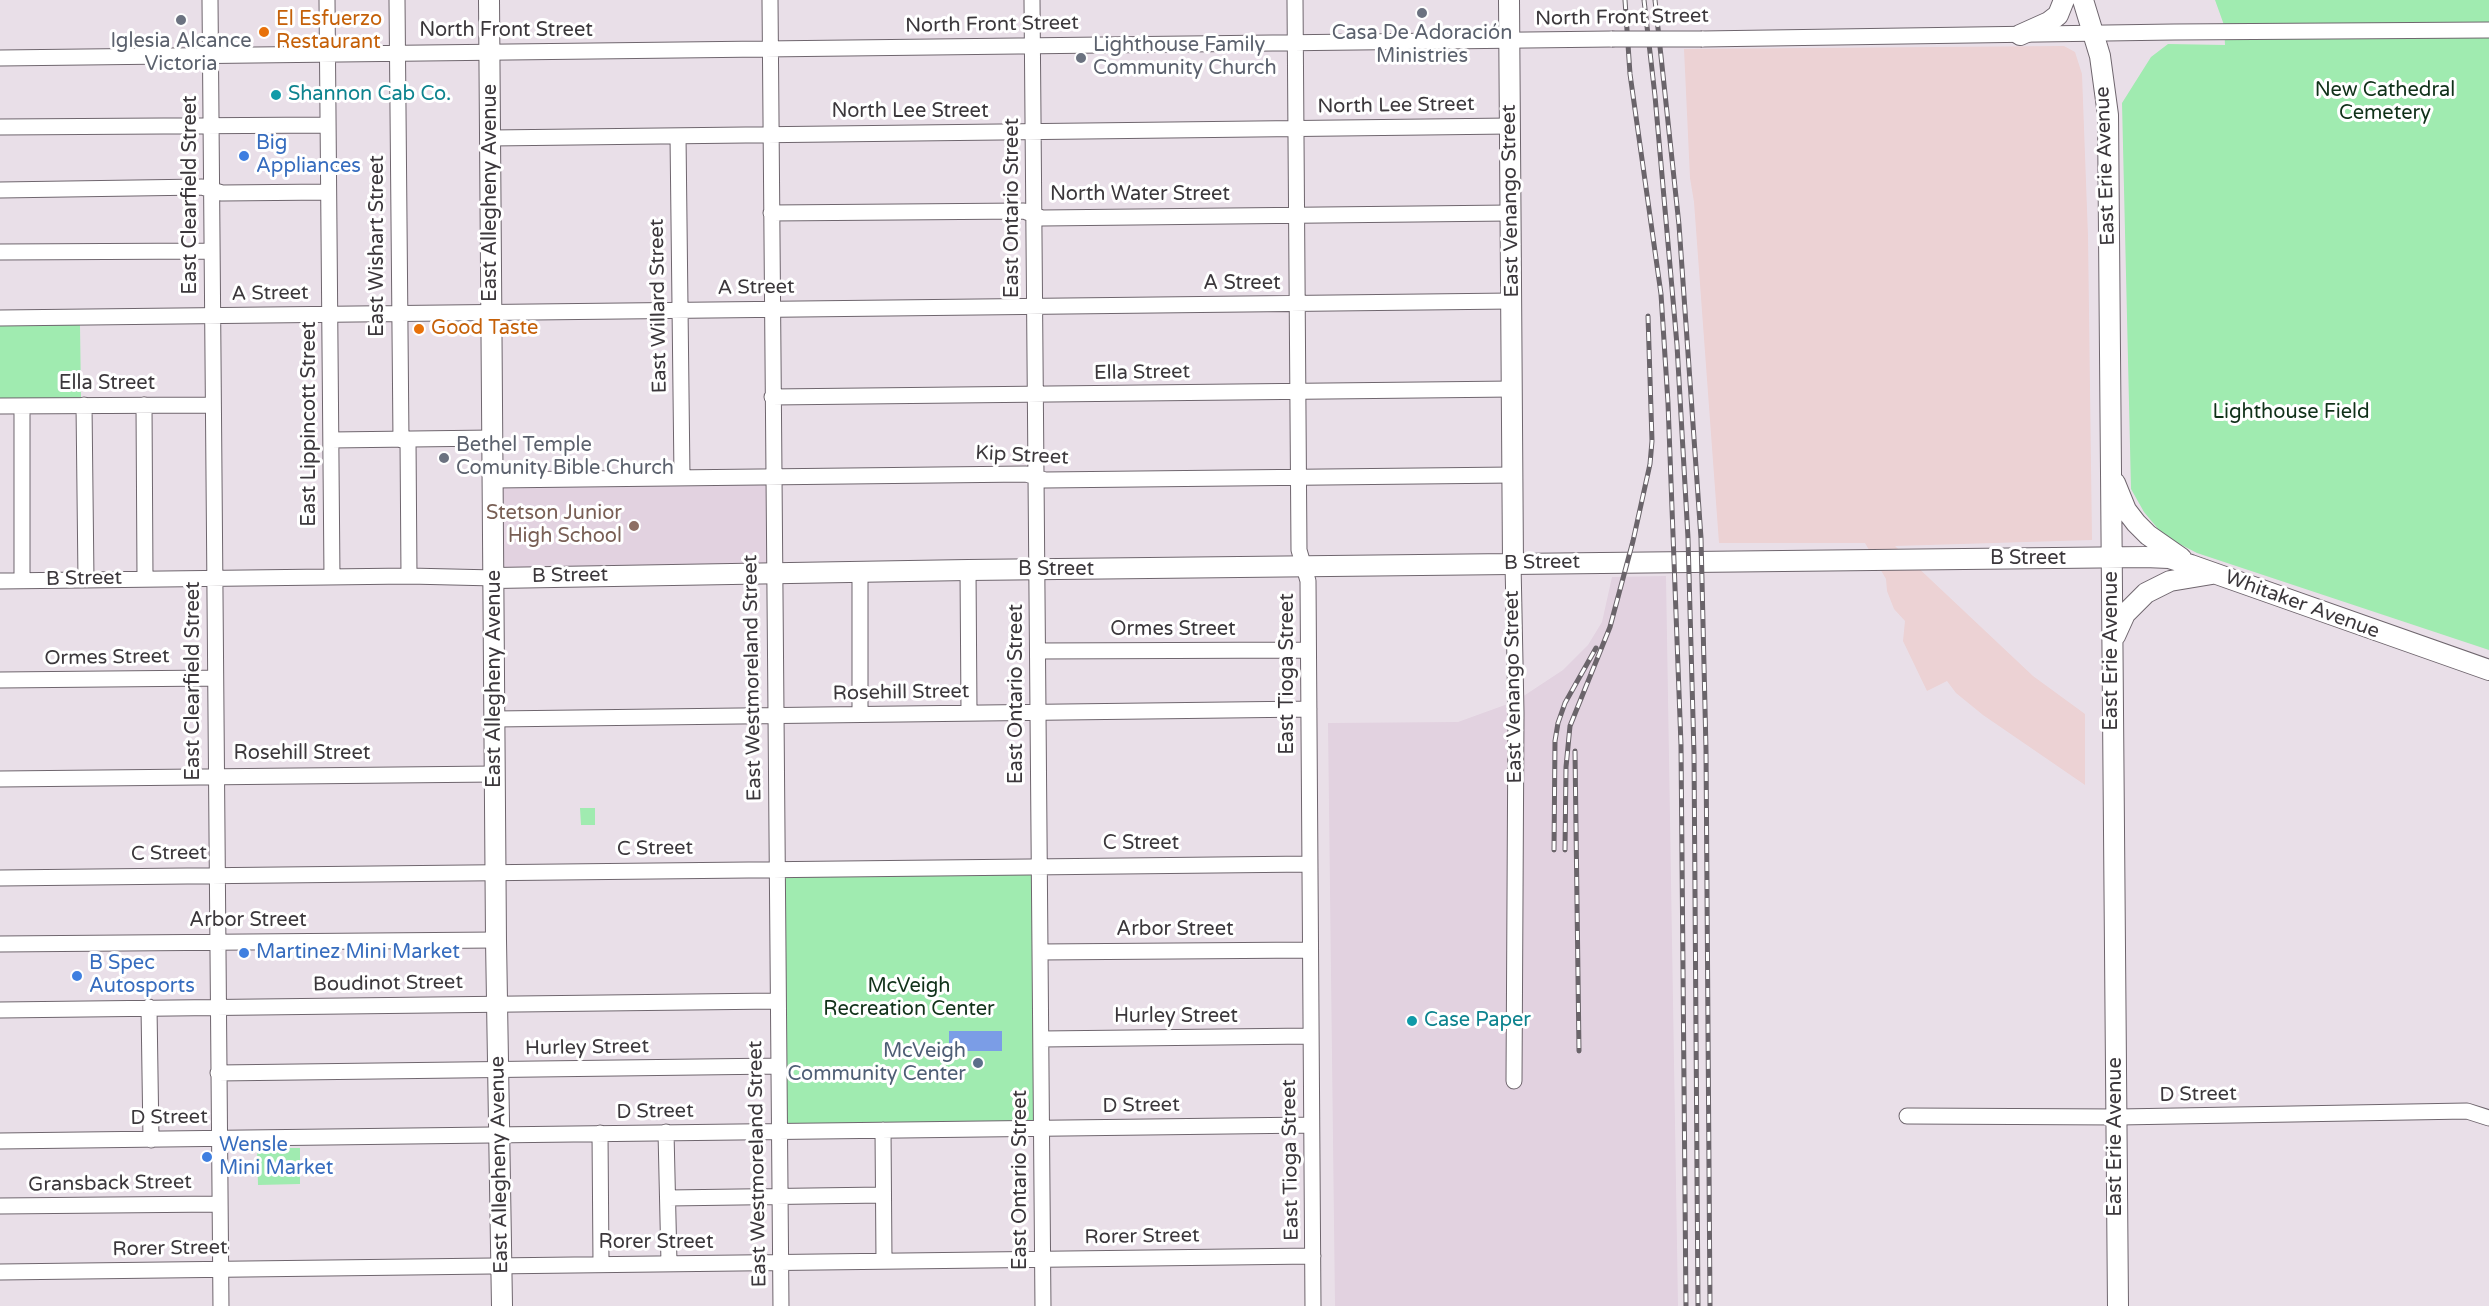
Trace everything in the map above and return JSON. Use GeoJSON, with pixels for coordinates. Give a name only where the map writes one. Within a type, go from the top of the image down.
{"type":"FeatureCollection","features":[{"type":"Feature","properties":{"kind":"main road","name":"East Allegheny Avenue"},"geometry":{"type":"LineString","coordinates":[[489,0],[501,1306]]}},
{"type":"Feature","properties":{"kind":"main road","name":"East Venango Street"},"geometry":{"type":"LineString","coordinates":[[1509,0],[1513,563]]}},
{"type":"Feature","properties":{"kind":"main road"},"geometry":{"type":"LineString","coordinates":[[2020,34],[2049,22],[2058,15],[2064,0]]}},
{"type":"Feature","properties":{"kind":"main road","name":"East Erie Avenue"},"geometry":{"type":"LineString","coordinates":[[2083,0],[2095,34],[2103,68],[2108,115],[2118,1306]]}},
{"type":"Feature","properties":{"kind":"main road"},"geometry":{"type":"LineString","coordinates":[[2111,464],[2114,480],[2127,510],[2136,523],[2148,535],[2191,565]]}},
{"type":"Feature","properties":{"kind":"main road","name":"B Street"},"geometry":{"type":"LineString","coordinates":[[495,578],[773,572],[2111,558]]}},
{"type":"Feature","properties":{"kind":"main road","name":"Whitaker Avenue"},"geometry":{"type":"LineString","coordinates":[[2111,558],[2169,558],[2489,670]]}},
{"type":"Feature","properties":{"kind":"main road"},"geometry":{"type":"LineString","coordinates":[[2112,654],[2115,634],[2125,614],[2146,593],[2170,581],[2215,574]]}},
{"type":"Feature","properties":{"kind":"street","name":"East Clearfield Street"},"geometry":{"type":"LineString","coordinates":[[210,0],[221,1306]]}},
{"type":"Feature","properties":{"kind":"street","name":"East Lippincott Street"},"geometry":{"type":"LineString","coordinates":[[327,0],[332,577]]}},
{"type":"Feature","properties":{"kind":"street","name":"East Wishart Street"},"geometry":{"type":"LineString","coordinates":[[397,0],[399,313],[409,576]]}},
{"type":"Feature","properties":{"kind":"street","name":"East Westmoreland Street"},"geometry":{"type":"LineString","coordinates":[[770,0],[778,1198],[781,1306]]}},
{"type":"Feature","properties":{"kind":"street","name":"East Ontario Street"},"geometry":{"type":"LineString","coordinates":[[1032,0],[1043,1306]]}},
{"type":"Feature","properties":{"kind":"street","name":"East Tioga Street"},"geometry":{"type":"LineString","coordinates":[[1295,0],[1299,550],[1308,581],[1312,1306]]}},
{"type":"Feature","properties":{"kind":"street","name":"North Front Street"},"geometry":{"type":"LineString","coordinates":[[0,58],[2489,30]]}},
{"type":"Feature","properties":{"kind":"street"},"geometry":{"type":"LineString","coordinates":[[0,127],[327,125]]}},
{"type":"Feature","properties":{"kind":"street","name":"North Lee Street"},"geometry":{"type":"LineString","coordinates":[[491,138],[1510,126]]}},
{"type":"Feature","properties":{"kind":"street","name":"East Willard Street"},"geometry":{"type":"LineString","coordinates":[[678,136],[682,477]]}},
{"type":"Feature","properties":{"kind":"street"},"geometry":{"type":"LineString","coordinates":[[0,190],[202,187],[222,193],[328,192]]}},
{"type":"Feature","properties":{"kind":"street","name":"North Water Street"},"geometry":{"type":"LineString","coordinates":[[771,213],[1024,211],[1042,218],[1510,213]]}},
{"type":"Feature","properties":{"kind":"street"},"geometry":{"type":"LineString","coordinates":[[0,252],[211,251]]}},
{"type":"Feature","properties":{"kind":"street","name":"A Street"},"geometry":{"type":"LineString","coordinates":[[0,318],[1512,301]]}},
{"type":"Feature","properties":{"kind":"street","name":"Ella Street"},"geometry":{"type":"LineString","coordinates":[[772,397],[1513,389]]}},
{"type":"Feature","properties":{"kind":"street"},"geometry":{"type":"LineString","coordinates":[[84,405],[86,580]]}},
{"type":"Feature","properties":{"kind":"street"},"geometry":{"type":"LineString","coordinates":[[144,405],[145,579]]}},
{"type":"Feature","properties":{"kind":"street","name":"Ella Street"},"geometry":{"type":"LineString","coordinates":[[0,406],[213,405]]}},
{"type":"Feature","properties":{"kind":"street"},"geometry":{"type":"LineString","coordinates":[[22,406],[22,580]]}},
{"type":"Feature","properties":{"kind":"street"},"geometry":{"type":"LineString","coordinates":[[331,440],[493,438]]}},
{"type":"Feature","properties":{"kind":"street","name":"Kip Street"},"geometry":{"type":"LineString","coordinates":[[494,480],[1026,474],[1045,480],[1513,475]]}},
{"type":"Feature","properties":{"kind":"street","name":"East Venango Street"},"geometry":{"type":"LineString","coordinates":[[1513,563],[1516,713],[1514,1082]]}},
{"type":"Feature","properties":{"kind":"street"},"geometry":{"type":"LineString","coordinates":[[968,570],[969,712]]}},
{"type":"Feature","properties":{"kind":"street"},"geometry":{"type":"LineString","coordinates":[[860,571],[860,714]]}},
{"type":"Feature","properties":{"kind":"street","name":"B Street"},"geometry":{"type":"LineString","coordinates":[[0,581],[409,576],[495,578]]}},
{"type":"Feature","properties":{"kind":"street","name":"Ormes Street"},"geometry":{"type":"LineString","coordinates":[[1038,651],[1308,650]]}},
{"type":"Feature","properties":{"kind":"street","name":"Ormes Street"},"geometry":{"type":"LineString","coordinates":[[0,680],[214,678]]}},
{"type":"Feature","properties":{"kind":"street","name":"Rosehill Street"},"geometry":{"type":"LineString","coordinates":[[495,719],[1309,709]]}},
{"type":"Feature","properties":{"kind":"street","name":"Rosehill Street"},"geometry":{"type":"LineString","coordinates":[[0,779],[495,774]]}},
{"type":"Feature","properties":{"kind":"street","name":"C Street"},"geometry":{"type":"LineString","coordinates":[[0,878],[1310,864]]}},
{"type":"Feature","properties":{"kind":"street","name":"Arbor Street"},"geometry":{"type":"LineString","coordinates":[[0,944],[496,940]]}},
{"type":"Feature","properties":{"kind":"street","name":"Arbor Street"},"geometry":{"type":"LineString","coordinates":[[1040,952],[1310,950]]}},
{"type":"Feature","properties":{"kind":"street","name":"Boudinot Street"},"geometry":{"type":"LineString","coordinates":[[0,1010],[777,1001]]}},
{"type":"Feature","properties":{"kind":"street"},"geometry":{"type":"LineString","coordinates":[[149,1007],[151,1140]]}},
{"type":"Feature","properties":{"kind":"street","name":"Hurley Street"},"geometry":{"type":"LineString","coordinates":[[1042,1039],[1310,1036]]}},
{"type":"Feature","properties":{"kind":"street","name":"Hurley Street"},"geometry":{"type":"LineString","coordinates":[[218,1072],[778,1066]]}},
{"type":"Feature","properties":{"kind":"street","name":"D Street"},"geometry":{"type":"LineString","coordinates":[[1907,1116],[2116,1117],[2467,1111],[2489,1118]]}},
{"type":"Feature","properties":{"kind":"street","name":"D Street"},"geometry":{"type":"LineString","coordinates":[[0,1141],[1311,1125]]}},
{"type":"Feature","properties":{"kind":"street"},"geometry":{"type":"LineString","coordinates":[[883,1130],[884,1261]]}},
{"type":"Feature","properties":{"kind":"street"},"geometry":{"type":"LineString","coordinates":[[666,1132],[669,1263]]}},
{"type":"Feature","properties":{"kind":"street"},"geometry":{"type":"LineString","coordinates":[[600,1134],[602,1264]]}},
{"type":"Feature","properties":{"kind":"street"},"geometry":{"type":"LineString","coordinates":[[668,1198],[883,1195]]}},
{"type":"Feature","properties":{"kind":"street","name":"Gransback Street"},"geometry":{"type":"LineString","coordinates":[[0,1206],[219,1204]]}},
{"type":"Feature","properties":{"kind":"street","name":"Rorer Street"},"geometry":{"type":"LineString","coordinates":[[0,1272],[1313,1256]]}},
{"type":"Feature","properties":{"kind":"shaded area"},"geometry":{"type":"Polygon","coordinates":[[[2064,46],[2075,52],[2082,74],[2088,236],[2092,540],[1895,546],[2033,676],[2085,714],[2085,785],[1983,715],[1956,693],[1947,681],[1927,691],[1903,641],[1905,621],[1894,609],[1887,591],[1886,579],[1865,543],[1719,543],[1694,202],[1690,178],[1684,49],[2064,46]]]}},
{"type":"Feature","properties":{"kind":"shaded area","name":"Stetson Junior High School"},"geometry":{"type":"Polygon","coordinates":[[[773,477],[773,572],[495,578],[494,480],[773,477]]]}},
{"type":"Feature","properties":{"kind":"shaded area","name":"Case Paper"},"geometry":{"type":"Polygon","coordinates":[[[1666,576],[1678,1306],[1335,1306],[1328,723],[1458,722],[1516,701],[1563,670],[1588,645],[1602,622],[1612,577],[1666,576]]]}},
{"type":"Feature","properties":{"kind":"green space","name":"Lighthouse Field"},"geometry":{"type":"Polygon","coordinates":[[[2215,0],[2489,0],[2489,650],[2197,553],[2164,536],[2144,512],[2131,489],[2122,103],[2151,57],[2168,44],[2225,45],[2224,25],[2215,0]]]}},
{"type":"Feature","properties":{"kind":"green space"},"geometry":{"type":"Polygon","coordinates":[[[0,325],[80,325],[81,398],[0,398],[0,325]]]}},
{"type":"Feature","properties":{"kind":"green space"},"geometry":{"type":"Polygon","coordinates":[[[580,808],[595,808],[595,825],[581,825],[580,808]]]}},
{"type":"Feature","properties":{"kind":"green space","name":"McVeigh Recreation Center"},"geometry":{"type":"Polygon","coordinates":[[[1039,866],[1042,1129],[778,1131],[776,869],[1039,866]]]}},
{"type":"Feature","properties":{"kind":"green space"},"geometry":{"type":"Polygon","coordinates":[[[257,1148],[300,1148],[300,1184],[258,1185],[257,1148]]]}},
{"type":"Feature","properties":{"kind":"water"},"geometry":{"type":"Polygon","coordinates":[[[949,1031],[1002,1031],[1002,1051],[949,1051],[949,1031]]]}},
{"type":"Feature","properties":{"kind":"railway"},"geometry":{"type":"LineString","coordinates":[[1625,0],[1630,74],[1661,294],[1668,403],[1681,745],[1686,1306]]}},
{"type":"Feature","properties":{"kind":"railway"},"geometry":{"type":"LineString","coordinates":[[1644,0],[1655,96],[1677,345],[1688,538],[1694,754],[1698,1306]]}},
{"type":"Feature","properties":{"kind":"railway"},"geometry":{"type":"LineString","coordinates":[[1655,0],[1679,225],[1701,538],[1706,750],[1710,1306]]}},
{"type":"Feature","properties":{"kind":"railway"},"geometry":{"type":"LineString","coordinates":[[1565,850],[1566,767],[1570,726],[1610,627],[1633,541],[1650,464],[1652,441],[1648,316]]}},
{"type":"Feature","properties":{"kind":"railway"},"geometry":{"type":"LineString","coordinates":[[1554,850],[1555,741],[1558,723],[1565,703],[1596,648]]}},
{"type":"Feature","properties":{"kind":"railway"},"geometry":{"type":"LineString","coordinates":[[1575,751],[1579,1051]]}},
{"type":"Feature","properties":{"kind":"place","name":"Casa De Adoración Ministries"},"geometry":{"type":"Point","coordinates":[1422,13]}},
{"type":"Feature","properties":{"kind":"place","name":"Iglesia Alcance Victoria"},"geometry":{"type":"Point","coordinates":[181,20]}},
{"type":"Feature","properties":{"kind":"place","name":"El Esfuerzo Restaurant"},"geometry":{"type":"Point","coordinates":[264,32]}},
{"type":"Feature","properties":{"kind":"place","name":"Lighthouse Family Community Church"},"geometry":{"type":"Point","coordinates":[1081,58]}},
{"type":"Feature","properties":{"kind":"place","name":"Shannon Cab Co."},"geometry":{"type":"Point","coordinates":[276,95]}},
{"type":"Feature","properties":{"kind":"place","name":"Big Appliances"},"geometry":{"type":"Point","coordinates":[244,156]}},
{"type":"Feature","properties":{"kind":"place","name":"Good Taste"},"geometry":{"type":"Point","coordinates":[419,329]}},
{"type":"Feature","properties":{"kind":"place","name":"Bethel Temple Comunity Bible Church"},"geometry":{"type":"Point","coordinates":[444,458]}},
{"type":"Feature","properties":{"kind":"place","name":"Stetson Junior High School"},"geometry":{"type":"Point","coordinates":[634,526]}},
{"type":"Feature","properties":{"kind":"place","name":"Martinez Mini Market"},"geometry":{"type":"Point","coordinates":[244,953]}},
{"type":"Feature","properties":{"kind":"place","name":"B Spec Autosports"},"geometry":{"type":"Point","coordinates":[77,976]}},
{"type":"Feature","properties":{"kind":"place","name":"Case Paper"},"geometry":{"type":"Point","coordinates":[1412,1021]}},
{"type":"Feature","properties":{"kind":"place","name":"McVeigh Community Center"},"geometry":{"type":"Point","coordinates":[978,1063]}},
{"type":"Feature","properties":{"kind":"place","name":"Wensle Mini Market"},"geometry":{"type":"Point","coordinates":[207,1157]}},
{"type":"Feature","properties":{"kind":"park label","name":"New Cathedral Cemetery"},"geometry":{"type":"Point","coordinates":[2385,102]}}]}
